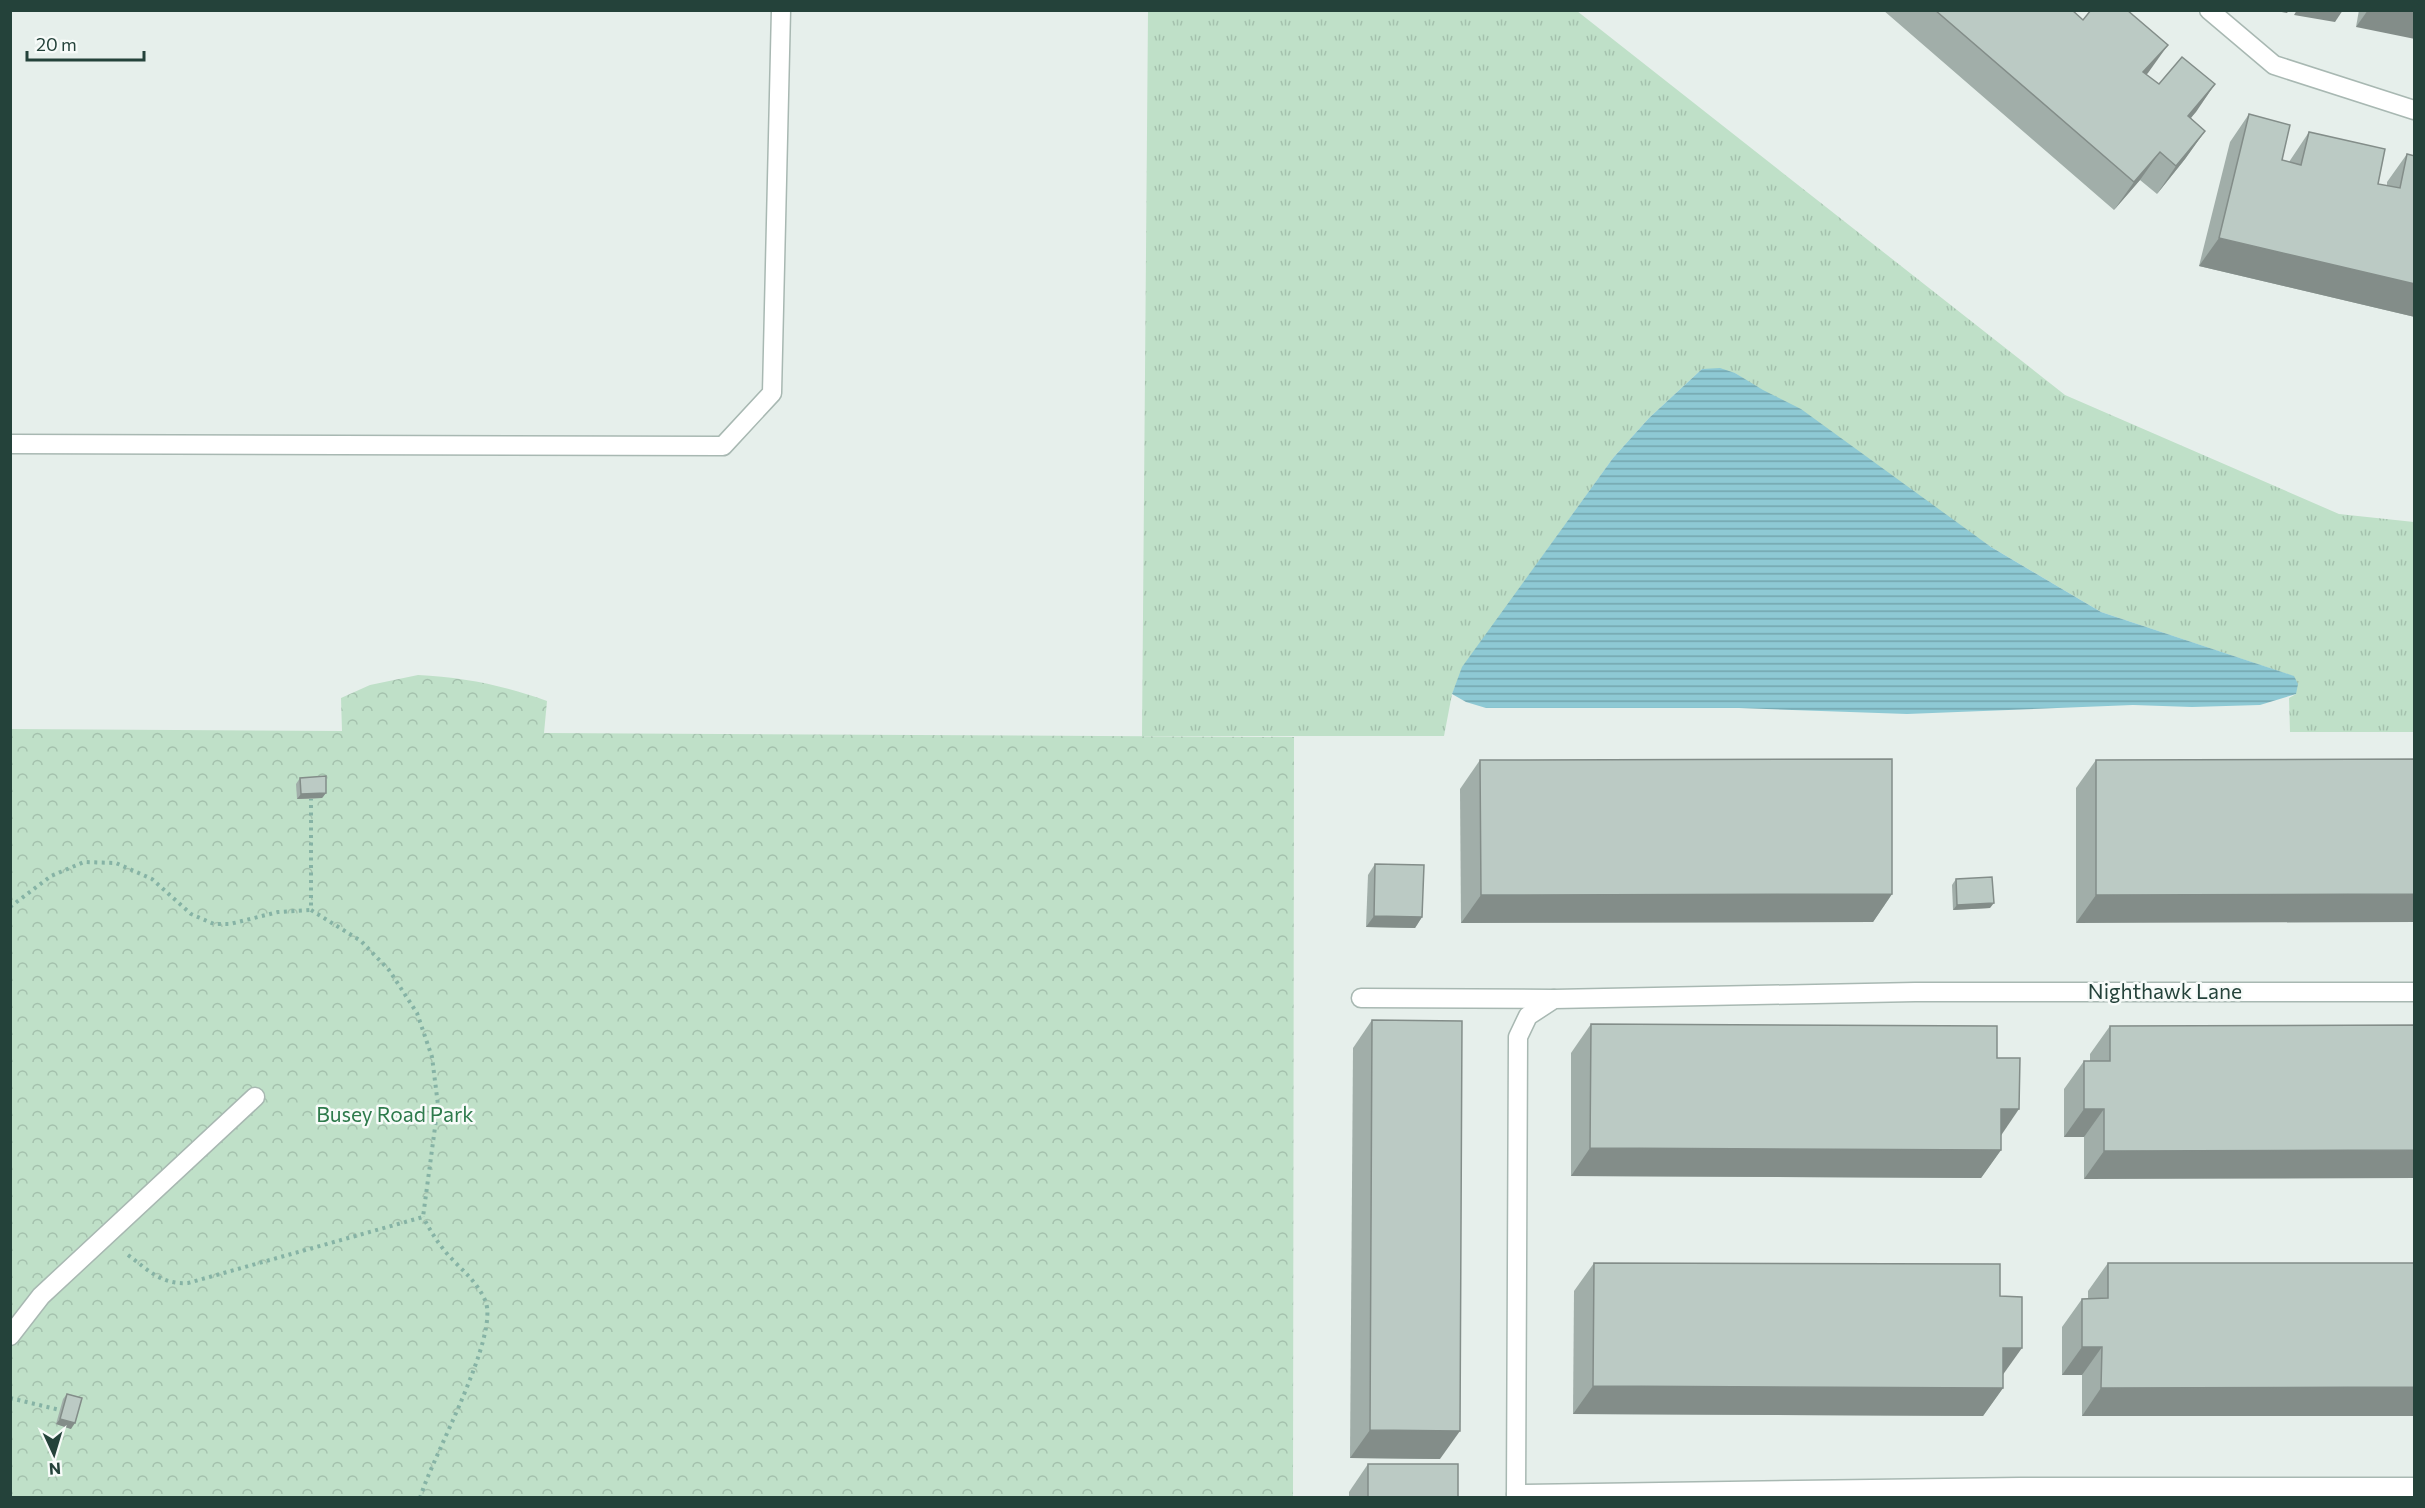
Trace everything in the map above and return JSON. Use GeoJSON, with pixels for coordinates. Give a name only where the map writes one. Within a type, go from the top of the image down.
{"type":"FeatureCollection","features":[{"type":"Feature","properties":{"kind":"street"},"geometry":{"type":"LineString","coordinates":[[10,444],[723,446],[772,393],[781,10]]}},
{"type":"Feature","properties":{"kind":"street"},"geometry":{"type":"LineString","coordinates":[[2209,10],[2274,65],[2415,110]]}},
{"type":"Feature","properties":{"kind":"street","name":"Nighthawk Lane"},"geometry":{"type":"LineString","coordinates":[[1361,999],[1554,999],[1915,992],[2415,992]]}},
{"type":"Feature","properties":{"kind":"street"},"geometry":{"type":"LineString","coordinates":[[1554,999],[1528,1016],[1518,1037],[1516,1496],[2020,1487],[2415,1487]]}},
{"type":"Feature","properties":{"kind":"street"},"geometry":{"type":"LineString","coordinates":[[10,1336],[41,1296],[255,1097]]}},
{"type":"Feature","properties":{"kind":"path"},"geometry":{"type":"LineString","coordinates":[[311,799],[311,910]]}},
{"type":"Feature","properties":{"kind":"path"},"geometry":{"type":"LineString","coordinates":[[10,907],[51,876],[84,862],[116,863],[152,879],[192,914],[214,924],[230,924],[278,912],[311,910],[361,941],[389,970],[417,1013],[432,1057],[438,1105],[423,1216],[434,1237],[450,1257],[476,1282],[487,1304],[486,1330],[474,1367],[420,1497]]}},
{"type":"Feature","properties":{"kind":"path"},"geometry":{"type":"LineString","coordinates":[[103,1236],[162,1280],[174,1284],[188,1283],[423,1216]]}},
{"type":"Feature","properties":{"kind":"path"},"geometry":{"type":"LineString","coordinates":[[10,1398],[60,1410]]}},
{"type":"Feature","properties":{"kind":"green space"},"geometry":{"type":"Polygon","coordinates":[[[1148,11],[1577,11],[2065,395],[2339,514],[2414,522],[2414,732],[2290,732],[2289,698],[2296,694],[2293,676],[2101,612],[1991,547],[1735,373],[1702,369],[1649,418],[1613,458],[1463,667],[1452,694],[1444,736],[1142,736],[1148,11]]]}},
{"type":"Feature","properties":{"kind":"green space","name":"Busey Road Park"},"geometry":{"type":"Polygon","coordinates":[[[418,675],[484,683],[547,701],[544,733],[1294,737],[1293,1497],[11,1498],[11,729],[342,731],[341,698],[370,685],[418,675]]]}},
{"type":"Feature","properties":{"kind":"water"},"geometry":{"type":"Polygon","coordinates":[[[1720,368],[1735,373],[1801,409],[1991,547],[2101,612],[2294,676],[2298,684],[2296,694],[2260,705],[2192,707],[2133,705],[1907,714],[1739,708],[1486,708],[1466,702],[1452,694],[1462,667],[1613,458],[1649,418],[1702,369],[1720,368]]]}},
{"type":"Feature","properties":{"kind":"building"},"geometry":{"type":"Polygon","coordinates":[[[1935,10],[2072,10],[2083,20],[2091,10],[2127,10],[2168,45],[2143,72],[2159,84],[2182,57],[2215,84],[2188,116],[2205,131],[2176,166],[2160,152],[2134,182],[1935,10]]]}},
{"type":"Feature","properties":{"kind":"building"},"geometry":{"type":"Polygon","coordinates":[[[2249,114],[2290,125],[2282,160],[2301,165],[2309,132],[2385,149],[2378,184],[2400,188],[2407,154],[2415,156],[2415,284],[2219,238],[2249,114]]]}},
{"type":"Feature","properties":{"kind":"building"},"geometry":{"type":"Polygon","coordinates":[[[1892,759],[1892,894],[1481,895],[1480,760],[1892,759]]]}},
{"type":"Feature","properties":{"kind":"building"},"geometry":{"type":"Polygon","coordinates":[[[2415,759],[2415,894],[2096,895],[2096,760],[2415,759]]]}},
{"type":"Feature","properties":{"kind":"building"},"geometry":{"type":"Polygon","coordinates":[[[326,776],[326,793],[301,794],[300,778],[326,776]]]}},
{"type":"Feature","properties":{"kind":"building"},"geometry":{"type":"Polygon","coordinates":[[[1375,864],[1424,865],[1422,917],[1374,916],[1375,864]]]}},
{"type":"Feature","properties":{"kind":"building"},"geometry":{"type":"Polygon","coordinates":[[[1992,877],[1994,903],[1957,905],[1956,879],[1992,877]]]}},
{"type":"Feature","properties":{"kind":"building"},"geometry":{"type":"Polygon","coordinates":[[[1372,1020],[1462,1021],[1460,1431],[1370,1430],[1372,1020]]]}},
{"type":"Feature","properties":{"kind":"building"},"geometry":{"type":"Polygon","coordinates":[[[1591,1024],[1997,1026],[1997,1058],[2020,1058],[2019,1109],[2001,1109],[2001,1150],[1590,1148],[1591,1024]]]}},
{"type":"Feature","properties":{"kind":"building"},"geometry":{"type":"Polygon","coordinates":[[[2415,1025],[2415,1150],[2104,1151],[2104,1109],[2084,1109],[2084,1061],[2110,1061],[2110,1026],[2415,1025]]]}},
{"type":"Feature","properties":{"kind":"building"},"geometry":{"type":"Polygon","coordinates":[[[1594,1263],[2000,1264],[2000,1296],[2022,1297],[2022,1348],[2003,1348],[2003,1388],[1593,1386],[1594,1263]]]}},
{"type":"Feature","properties":{"kind":"building"},"geometry":{"type":"Polygon","coordinates":[[[2108,1263],[2415,1263],[2415,1387],[2101,1388],[2102,1347],[2082,1347],[2082,1299],[2108,1298],[2108,1263]]]}},
{"type":"Feature","properties":{"kind":"building"},"geometry":{"type":"Polygon","coordinates":[[[67,1394],[82,1398],[75,1423],[60,1419],[67,1394]]]}},
{"type":"Feature","properties":{"kind":"building"},"geometry":{"type":"Polygon","coordinates":[[[1368,1464],[1458,1464],[1458,1497],[1368,1497],[1368,1464]]]}}]}
